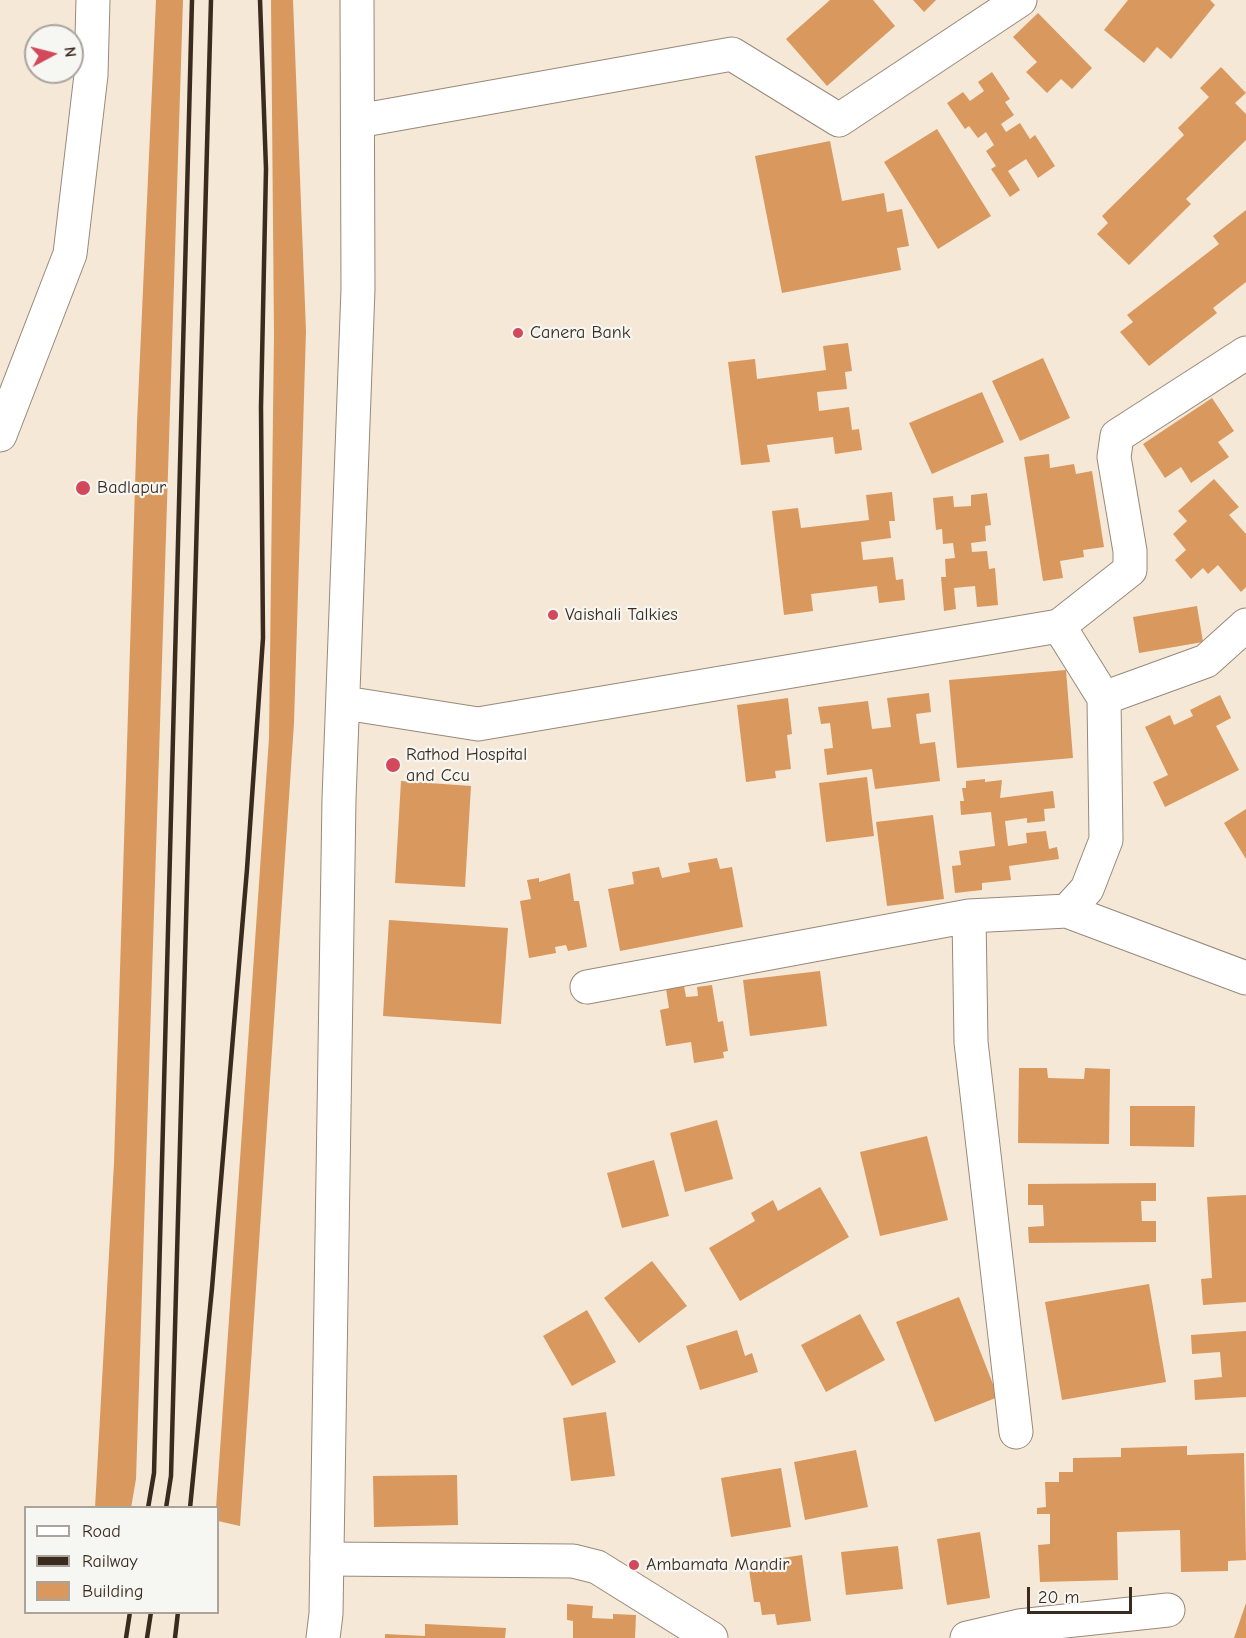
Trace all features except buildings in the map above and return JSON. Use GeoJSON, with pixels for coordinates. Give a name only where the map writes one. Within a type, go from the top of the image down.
{"type":"FeatureCollection","features":[{"type":"Feature","properties":{"kind":"street"},"geometry":{"type":"LineString","coordinates":[[0,435],[70,254],[91,75],[93,0]]}},
{"type":"Feature","properties":{"kind":"street"},"geometry":{"type":"LineString","coordinates":[[323,1638],[326,1614],[339,799],[345,703],[348,548],[358,289],[357,0]]}},
{"type":"Feature","properties":{"kind":"street"},"geometry":{"type":"LineString","coordinates":[[358,121],[732,54],[839,120],[1020,0]]}},
{"type":"Feature","properties":{"kind":"street"},"geometry":{"type":"LineString","coordinates":[[345,703],[478,724],[1059,626],[1130,570],[1130,551],[1114,457],[1117,436],[1246,353]]}},
{"type":"Feature","properties":{"kind":"street"},"geometry":{"type":"LineString","coordinates":[[1104,698],[1206,661],[1246,625]]}},
{"type":"Feature","properties":{"kind":"street"},"geometry":{"type":"LineString","coordinates":[[1059,626],[1104,698],[1106,840],[1088,889],[1067,911]]}},
{"type":"Feature","properties":{"kind":"street"},"geometry":{"type":"LineString","coordinates":[[587,987],[969,916],[1067,911],[1246,978]]}},
{"type":"Feature","properties":{"kind":"street"},"geometry":{"type":"LineString","coordinates":[[969,916],[971,1042],[1016,1432]]}},
{"type":"Feature","properties":{"kind":"street"},"geometry":{"type":"LineString","coordinates":[[327,1559],[573,1561],[597,1567],[711,1638]]}},
{"type":"Feature","properties":{"kind":"street"},"geometry":{"type":"LineString","coordinates":[[967,1638],[1019,1626],[1168,1611]]}},
{"type":"Feature","properties":{"kind":"railway"},"geometry":{"type":"LineString","coordinates":[[148,1506],[154,1473],[192,0]]}},
{"type":"Feature","properties":{"kind":"railway"},"geometry":{"type":"LineString","coordinates":[[166,1506],[171,1476],[211,0]]}},
{"type":"Feature","properties":{"kind":"railway"},"geometry":{"type":"LineString","coordinates":[[190,1506],[212,1288],[247,869],[263,638],[261,407],[266,169],[260,0]]}},
{"type":"Feature","properties":{"kind":"railway"},"geometry":{"type":"LineString","coordinates":[[126,1638],[130,1614]]}},
{"type":"Feature","properties":{"kind":"railway"},"geometry":{"type":"LineString","coordinates":[[147,1638],[151,1614]]}},
{"type":"Feature","properties":{"kind":"railway"},"geometry":{"type":"LineString","coordinates":[[175,1638],[178,1614]]}},
{"type":"Feature","properties":{"kind":"place","name":"Canera Bank"},"geometry":{"type":"Point","coordinates":[518,333]}},
{"type":"Feature","properties":{"kind":"place","name":"Badlapur"},"geometry":{"type":"Point","coordinates":[83,488]}},
{"type":"Feature","properties":{"kind":"place","name":"Vaishali Talkies"},"geometry":{"type":"Point","coordinates":[553,615]}},
{"type":"Feature","properties":{"kind":"place","name":"Rathod Hospital and Ccu"},"geometry":{"type":"Point","coordinates":[393,765]}},
{"type":"Feature","properties":{"kind":"place","name":"Ambamata Mandir"},"geometry":{"type":"Point","coordinates":[634,1565]}}]}
